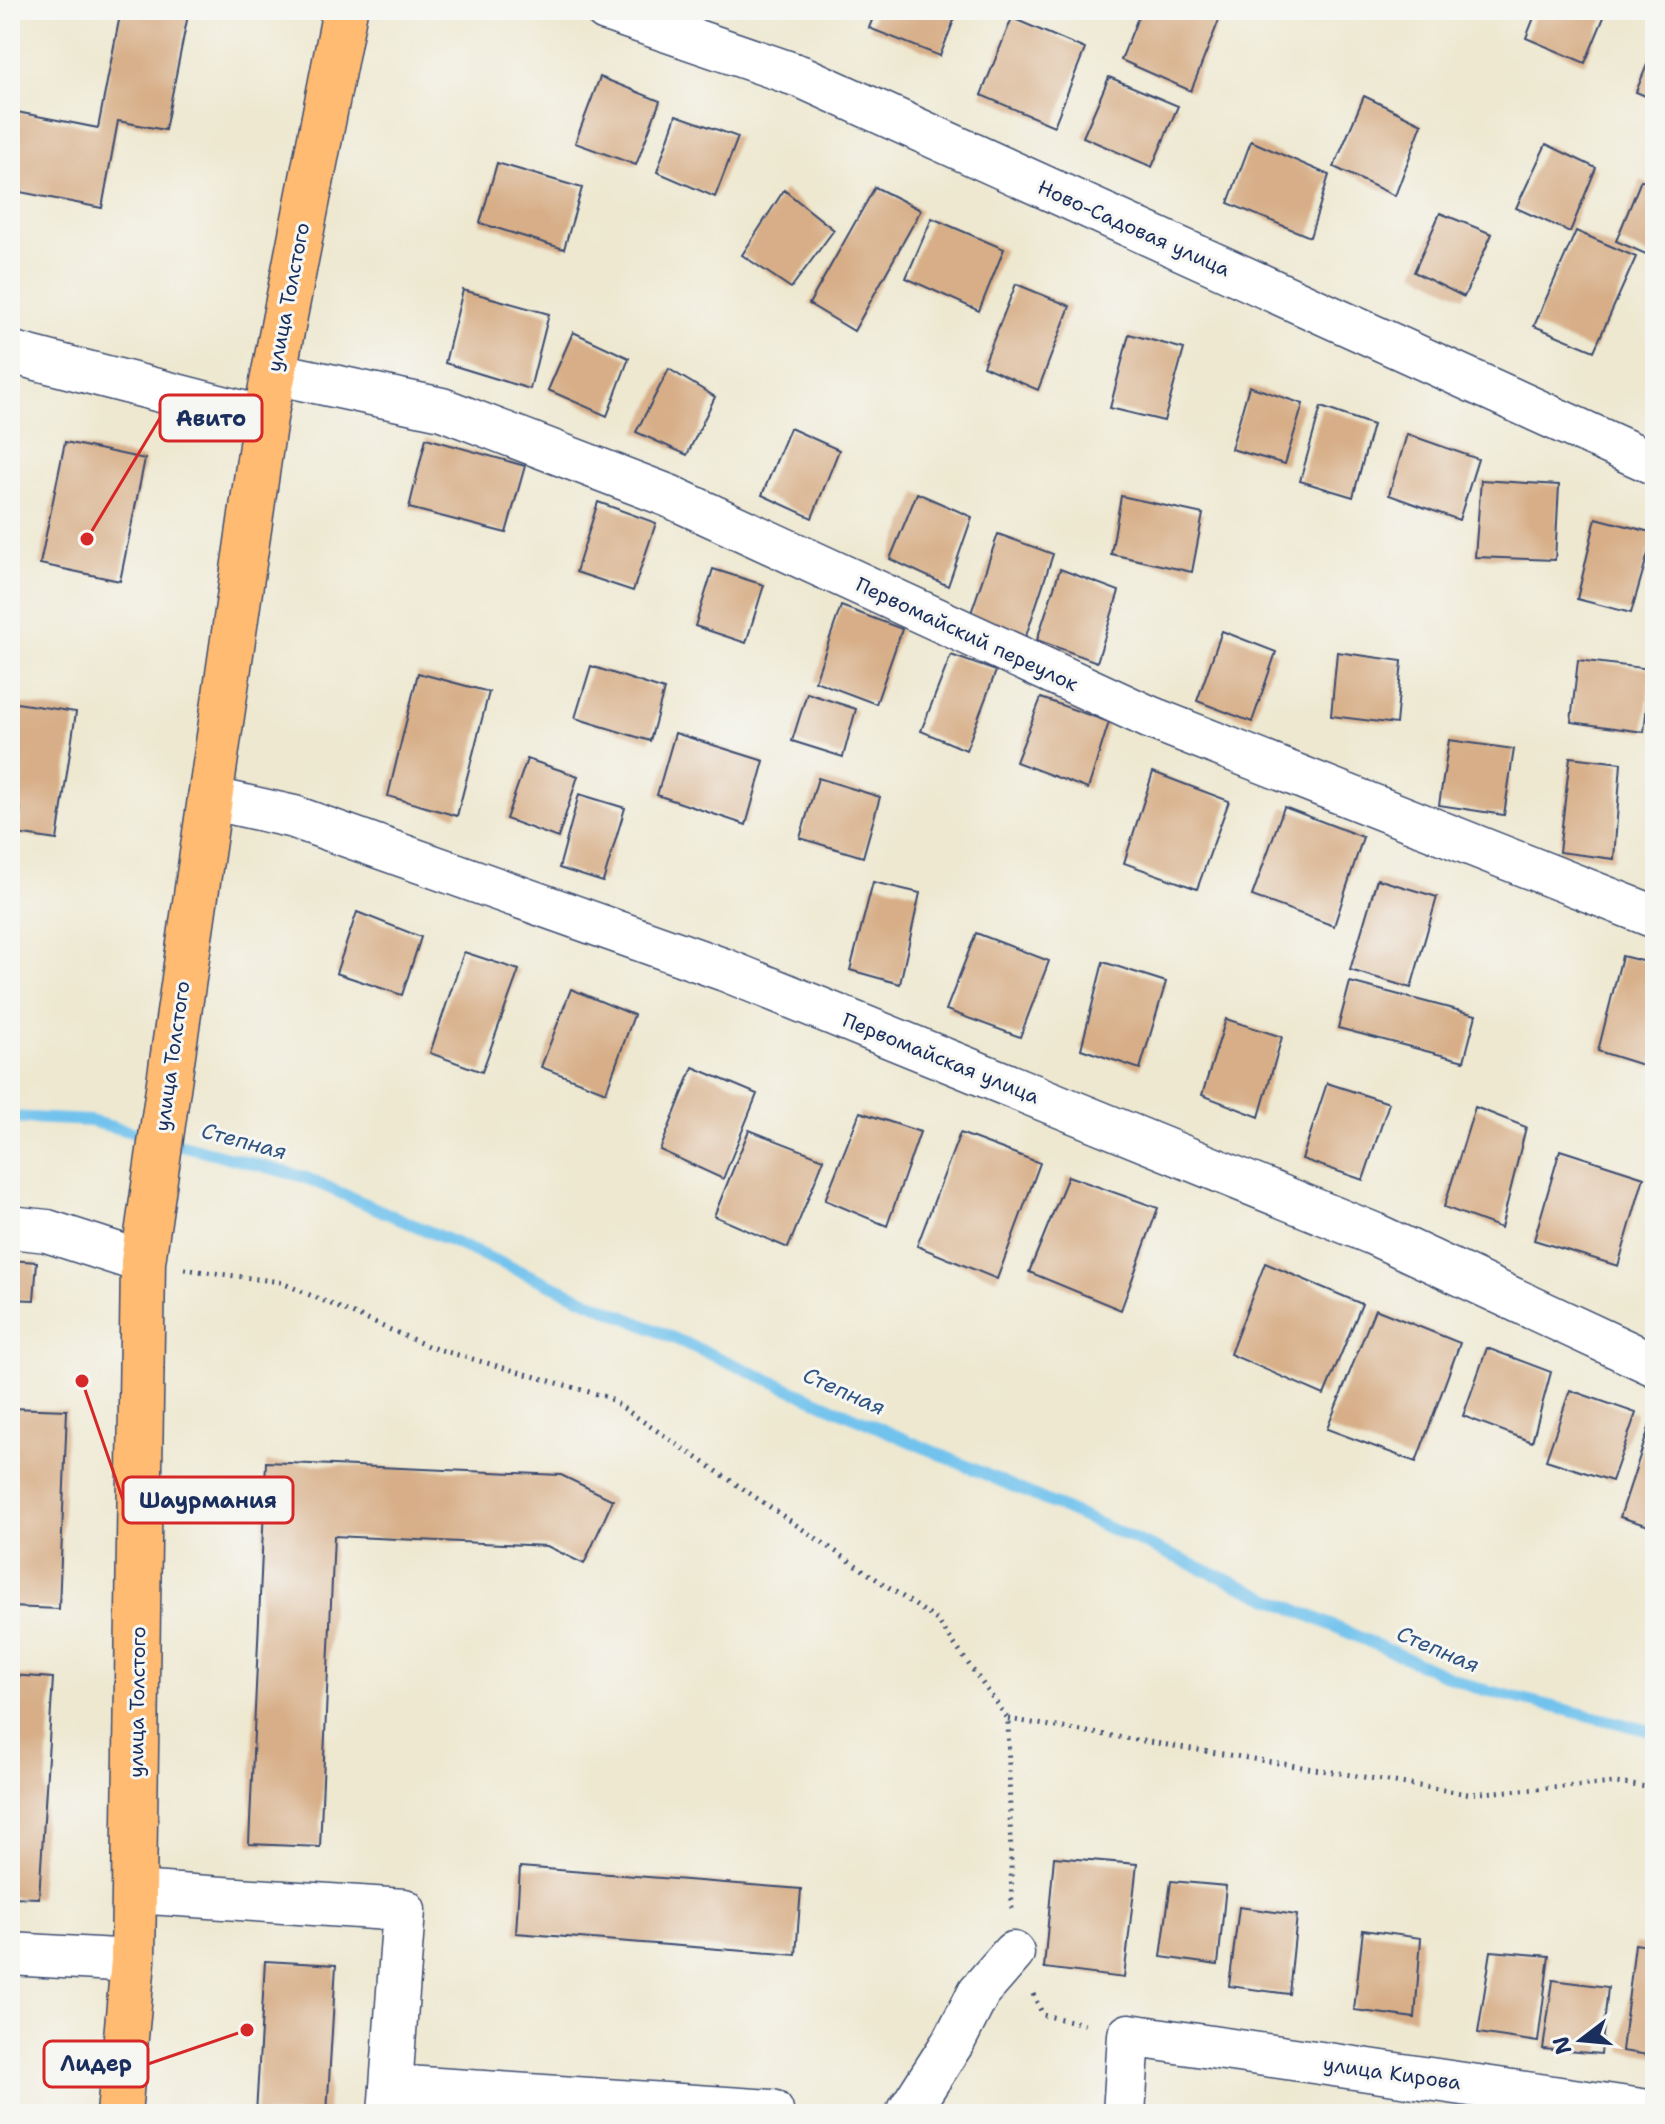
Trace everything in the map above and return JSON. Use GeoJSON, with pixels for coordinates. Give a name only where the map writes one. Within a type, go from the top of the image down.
{"type":"FeatureCollection","features":[{"type":"Feature","properties":{"kind":"main road","name":"улица Толстого"},"geometry":{"type":"LineString","coordinates":[[119,2114],[133,1961],[145,1246],[265,418],[345,10]]}},
{"type":"Feature","properties":{"kind":"street","name":"Ново-Садовая улица"},"geometry":{"type":"LineString","coordinates":[[606,10],[802,77],[1655,464]]}},
{"type":"Feature","properties":{"kind":"street"},"geometry":{"type":"LineString","coordinates":[[10,352],[265,418]]}},
{"type":"Feature","properties":{"kind":"street","name":"Первомайский переулок"},"geometry":{"type":"LineString","coordinates":[[273,373],[442,409],[655,491],[1149,717],[1655,917]]}},
{"type":"Feature","properties":{"kind":"street","name":"Первомайская улица"},"geometry":{"type":"LineString","coordinates":[[209,798],[294,817],[725,970],[1374,1234],[1655,1365]]}},
{"type":"Feature","properties":{"kind":"street"},"geometry":{"type":"LineString","coordinates":[[10,1227],[145,1246]]}},
{"type":"Feature","properties":{"kind":"street"},"geometry":{"type":"LineString","coordinates":[[134,1892],[404,1910],[390,2100],[772,2111]]}},
{"type":"Feature","properties":{"kind":"street"},"geometry":{"type":"LineString","coordinates":[[907,2114],[955,2039],[979,1992],[1013,1953]]}},
{"type":"Feature","properties":{"kind":"street"},"geometry":{"type":"LineString","coordinates":[[10,1954],[133,1961]]}},
{"type":"Feature","properties":{"kind":"street"},"geometry":{"type":"LineString","coordinates":[[1124,2114],[1129,2035]]}},
{"type":"Feature","properties":{"kind":"street","name":"улица Кирова"},"geometry":{"type":"LineString","coordinates":[[1129,2035],[1655,2112]]}},
{"type":"Feature","properties":{"kind":"path"},"geometry":{"type":"LineString","coordinates":[[145,1246],[213,1274],[280,1282],[430,1347],[607,1397],[937,1620],[1008,1719],[1013,1953],[1043,2015],[1129,2035]]}},
{"type":"Feature","properties":{"kind":"path"},"geometry":{"type":"LineString","coordinates":[[1008,1719],[1468,1794],[1616,1783],[1655,1788]]}},
{"type":"Feature","properties":{"kind":"building"},"geometry":{"type":"Polygon","coordinates":[[[121,10],[189,10],[165,130],[118,121],[102,208],[10,190],[12,111],[98,128],[121,10]]]}},
{"type":"Feature","properties":{"kind":"building"},"geometry":{"type":"Polygon","coordinates":[[[876,10],[958,10],[940,56],[869,28],[876,10]]]}},
{"type":"Feature","properties":{"kind":"building"},"geometry":{"type":"Polygon","coordinates":[[[1141,10],[1210,10],[1221,15],[1191,91],[1121,60],[1141,10]]]}},
{"type":"Feature","properties":{"kind":"building"},"geometry":{"type":"Polygon","coordinates":[[[1537,10],[1607,10],[1585,63],[1526,38],[1537,10]]]}},
{"type":"Feature","properties":{"kind":"building"},"geometry":{"type":"Polygon","coordinates":[[[1012,18],[1085,49],[1054,126],[981,95],[1012,18]]]}},
{"type":"Feature","properties":{"kind":"building"},"geometry":{"type":"Polygon","coordinates":[[[1655,45],[1655,100],[1636,92],[1655,45]]]}},
{"type":"Feature","properties":{"kind":"building"},"geometry":{"type":"Polygon","coordinates":[[[600,77],[660,101],[636,165],[575,143],[600,77]]]}},
{"type":"Feature","properties":{"kind":"building"},"geometry":{"type":"Polygon","coordinates":[[[1109,77],[1178,106],[1152,167],[1083,137],[1109,77]]]}},
{"type":"Feature","properties":{"kind":"building"},"geometry":{"type":"Polygon","coordinates":[[[1364,96],[1422,124],[1395,196],[1334,167],[1364,96]]]}},
{"type":"Feature","properties":{"kind":"building"},"geometry":{"type":"Polygon","coordinates":[[[676,115],[738,137],[715,197],[657,172],[676,115]]]}},
{"type":"Feature","properties":{"kind":"building"},"geometry":{"type":"Polygon","coordinates":[[[1251,141],[1329,175],[1310,237],[1228,203],[1251,141]]]}},
{"type":"Feature","properties":{"kind":"building"},"geometry":{"type":"Polygon","coordinates":[[[1546,144],[1596,168],[1570,232],[1516,208],[1546,144]]]}},
{"type":"Feature","properties":{"kind":"building"},"geometry":{"type":"Polygon","coordinates":[[[497,163],[582,188],[564,249],[480,223],[497,163]]]}},
{"type":"Feature","properties":{"kind":"building"},"geometry":{"type":"Polygon","coordinates":[[[1641,180],[1655,186],[1655,258],[1616,241],[1641,180]]]}},
{"type":"Feature","properties":{"kind":"building"},"geometry":{"type":"Polygon","coordinates":[[[875,187],[921,210],[854,331],[809,304],[875,187]]]}},
{"type":"Feature","properties":{"kind":"building"},"geometry":{"type":"Polygon","coordinates":[[[784,190],[834,230],[791,288],[742,255],[784,190]]]}},
{"type":"Feature","properties":{"kind":"building"},"geometry":{"type":"Polygon","coordinates":[[[1440,213],[1492,234],[1464,297],[1414,272],[1440,213]]]}},
{"type":"Feature","properties":{"kind":"building"},"geometry":{"type":"Polygon","coordinates":[[[932,218],[1004,249],[979,311],[906,278],[932,218]]]}},
{"type":"Feature","properties":{"kind":"building"},"geometry":{"type":"Polygon","coordinates":[[[1576,231],[1636,257],[1594,351],[1534,326],[1576,231]]]}},
{"type":"Feature","properties":{"kind":"building"},"geometry":{"type":"Polygon","coordinates":[[[1016,284],[1070,306],[1038,390],[983,366],[1016,284]]]}},
{"type":"Feature","properties":{"kind":"building"},"geometry":{"type":"Polygon","coordinates":[[[463,290],[549,314],[530,389],[445,363],[463,290]]]}},
{"type":"Feature","properties":{"kind":"building"},"geometry":{"type":"Polygon","coordinates":[[[573,332],[629,358],[607,416],[548,390],[573,332]]]}},
{"type":"Feature","properties":{"kind":"building"},"geometry":{"type":"Polygon","coordinates":[[[1129,334],[1184,349],[1164,421],[1110,408],[1129,334]]]}},
{"type":"Feature","properties":{"kind":"building"},"geometry":{"type":"Polygon","coordinates":[[[669,369],[715,397],[687,455],[636,432],[669,369]]]}},
{"type":"Feature","properties":{"kind":"building"},"geometry":{"type":"Polygon","coordinates":[[[1249,386],[1303,404],[1285,464],[1231,449],[1249,386]]]}},
{"type":"Feature","properties":{"kind":"building"},"geometry":{"type":"Polygon","coordinates":[[[1321,407],[1373,425],[1353,497],[1300,481],[1321,407]]]}},
{"type":"Feature","properties":{"kind":"building"},"geometry":{"type":"Polygon","coordinates":[[[790,428],[839,450],[812,518],[762,495],[790,428]]]}},
{"type":"Feature","properties":{"kind":"building"},"geometry":{"type":"Polygon","coordinates":[[[1407,434],[1478,459],[1459,520],[1389,495],[1407,434]]]}},
{"type":"Feature","properties":{"kind":"building"},"geometry":{"type":"Polygon","coordinates":[[[426,438],[525,466],[506,533],[409,508],[426,438]]]}},
{"type":"Feature","properties":{"kind":"building"},"geometry":{"type":"Polygon","coordinates":[[[65,442],[145,459],[120,581],[40,564],[65,442]]]}},
{"type":"Feature","properties":{"kind":"building"},"geometry":{"type":"Polygon","coordinates":[[[1481,480],[1559,485],[1555,560],[1475,557],[1481,480]]]}},
{"type":"Feature","properties":{"kind":"building"},"geometry":{"type":"Polygon","coordinates":[[[917,493],[972,517],[948,586],[890,559],[917,493]]]}},
{"type":"Feature","properties":{"kind":"building"},"geometry":{"type":"Polygon","coordinates":[[[1121,496],[1203,514],[1192,572],[1111,554],[1121,496]]]}},
{"type":"Feature","properties":{"kind":"building"},"geometry":{"type":"Polygon","coordinates":[[[598,502],[656,523],[633,591],[576,572],[598,502]]]}},
{"type":"Feature","properties":{"kind":"building"},"geometry":{"type":"Polygon","coordinates":[[[1596,518],[1654,533],[1631,613],[1577,599],[1596,518]]]}},
{"type":"Feature","properties":{"kind":"building"},"geometry":{"type":"Polygon","coordinates":[[[998,534],[1053,554],[1025,639],[970,616],[998,534]]]}},
{"type":"Feature","properties":{"kind":"building"},"geometry":{"type":"Polygon","coordinates":[[[713,569],[764,585],[746,643],[695,626],[713,569]]]}},
{"type":"Feature","properties":{"kind":"building"},"geometry":{"type":"Polygon","coordinates":[[[1060,569],[1119,591],[1097,662],[1037,640],[1060,569]]]}},
{"type":"Feature","properties":{"kind":"building"},"geometry":{"type":"Polygon","coordinates":[[[841,606],[902,629],[876,704],[815,681],[841,606]]]}},
{"type":"Feature","properties":{"kind":"building"},"geometry":{"type":"Polygon","coordinates":[[[1222,631],[1276,652],[1252,722],[1197,701],[1222,631]]]}},
{"type":"Feature","properties":{"kind":"building"},"geometry":{"type":"Polygon","coordinates":[[[1337,652],[1402,661],[1396,724],[1331,716],[1337,652]]]}},
{"type":"Feature","properties":{"kind":"building"},"geometry":{"type":"Polygon","coordinates":[[[951,655],[996,671],[966,750],[921,731],[951,655]]]}},
{"type":"Feature","properties":{"kind":"building"},"geometry":{"type":"Polygon","coordinates":[[[1578,660],[1651,669],[1644,732],[1571,722],[1578,660]]]}},
{"type":"Feature","properties":{"kind":"building"},"geometry":{"type":"Polygon","coordinates":[[[591,666],[664,690],[650,741],[575,718],[591,666]]]}},
{"type":"Feature","properties":{"kind":"building"},"geometry":{"type":"Polygon","coordinates":[[[418,673],[489,692],[457,816],[388,796],[418,673]]]}},
{"type":"Feature","properties":{"kind":"building"},"geometry":{"type":"Polygon","coordinates":[[[807,693],[856,709],[843,757],[792,741],[807,693]]]}},
{"type":"Feature","properties":{"kind":"building"},"geometry":{"type":"Polygon","coordinates":[[[1041,698],[1109,722],[1088,789],[1016,762],[1041,698]]]}},
{"type":"Feature","properties":{"kind":"building"},"geometry":{"type":"Polygon","coordinates":[[[10,702],[76,712],[57,840],[17,834],[21,809],[10,807],[10,702]]]}},
{"type":"Feature","properties":{"kind":"building"},"geometry":{"type":"Polygon","coordinates":[[[675,733],[764,761],[746,825],[657,795],[675,733]]]}},
{"type":"Feature","properties":{"kind":"building"},"geometry":{"type":"Polygon","coordinates":[[[1449,740],[1514,749],[1504,815],[1439,805],[1449,740]]]}},
{"type":"Feature","properties":{"kind":"building"},"geometry":{"type":"Polygon","coordinates":[[[1570,757],[1621,763],[1614,859],[1559,852],[1570,757]]]}},
{"type":"Feature","properties":{"kind":"building"},"geometry":{"type":"Polygon","coordinates":[[[527,759],[578,776],[558,838],[506,819],[527,759]]]}},
{"type":"Feature","properties":{"kind":"building"},"geometry":{"type":"Polygon","coordinates":[[[1153,772],[1229,801],[1197,889],[1124,863],[1153,772]]]}},
{"type":"Feature","properties":{"kind":"building"},"geometry":{"type":"Polygon","coordinates":[[[818,778],[880,797],[863,857],[800,838],[818,778]]]}},
{"type":"Feature","properties":{"kind":"building"},"geometry":{"type":"Polygon","coordinates":[[[579,794],[625,808],[603,882],[559,868],[579,794]]]}},
{"type":"Feature","properties":{"kind":"building"},"geometry":{"type":"Polygon","coordinates":[[[1284,807],[1363,837],[1334,926],[1252,896],[1284,807]]]}},
{"type":"Feature","properties":{"kind":"building"},"geometry":{"type":"Polygon","coordinates":[[[1377,879],[1437,897],[1411,988],[1350,970],[1377,879]]]}},
{"type":"Feature","properties":{"kind":"building"},"geometry":{"type":"Polygon","coordinates":[[[873,882],[920,893],[900,984],[850,970],[873,882]]]}},
{"type":"Feature","properties":{"kind":"building"},"geometry":{"type":"Polygon","coordinates":[[[357,912],[421,937],[402,995],[336,973],[357,912]]]}},
{"type":"Feature","properties":{"kind":"building"},"geometry":{"type":"Polygon","coordinates":[[[976,933],[1049,961],[1020,1037],[946,1010],[976,933]]]}},
{"type":"Feature","properties":{"kind":"building"},"geometry":{"type":"Polygon","coordinates":[[[464,952],[519,970],[482,1072],[430,1053],[464,952]]]}},
{"type":"Feature","properties":{"kind":"building"},"geometry":{"type":"Polygon","coordinates":[[[1622,956],[1655,964],[1655,1056],[1652,1068],[1598,1051],[1622,956]]]}},
{"type":"Feature","properties":{"kind":"building"},"geometry":{"type":"Polygon","coordinates":[[[1103,962],[1166,982],[1140,1069],[1081,1049],[1103,962]]]}},
{"type":"Feature","properties":{"kind":"building"},"geometry":{"type":"Polygon","coordinates":[[[1350,982],[1476,1015],[1464,1061],[1338,1028],[1350,982]]]}},
{"type":"Feature","properties":{"kind":"building"},"geometry":{"type":"Polygon","coordinates":[[[571,989],[634,1015],[606,1092],[541,1067],[571,989]]]}},
{"type":"Feature","properties":{"kind":"building"},"geometry":{"type":"Polygon","coordinates":[[[1226,1019],[1282,1037],[1259,1117],[1202,1095],[1226,1019]]]}},
{"type":"Feature","properties":{"kind":"building"},"geometry":{"type":"Polygon","coordinates":[[[693,1067],[757,1094],[723,1179],[660,1150],[693,1067]]]}},
{"type":"Feature","properties":{"kind":"building"},"geometry":{"type":"Polygon","coordinates":[[[1327,1083],[1389,1103],[1363,1180],[1302,1159],[1327,1083]]]}},
{"type":"Feature","properties":{"kind":"building"},"geometry":{"type":"Polygon","coordinates":[[[1475,1107],[1526,1127],[1501,1228],[1444,1207],[1475,1107]]]}},
{"type":"Feature","properties":{"kind":"building"},"geometry":{"type":"Polygon","coordinates":[[[860,1112],[920,1132],[887,1226],[825,1200],[860,1112]]]}},
{"type":"Feature","properties":{"kind":"building"},"geometry":{"type":"Polygon","coordinates":[[[749,1130],[824,1159],[788,1248],[714,1216],[749,1130]]]}},
{"type":"Feature","properties":{"kind":"building"},"geometry":{"type":"Polygon","coordinates":[[[960,1133],[1040,1163],[997,1279],[917,1246],[960,1133]]]}},
{"type":"Feature","properties":{"kind":"building"},"geometry":{"type":"Polygon","coordinates":[[[1560,1150],[1644,1177],[1618,1266],[1534,1240],[1560,1150]]]}},
{"type":"Feature","properties":{"kind":"building"},"geometry":{"type":"Polygon","coordinates":[[[1068,1176],[1158,1208],[1121,1310],[1029,1272],[1068,1176]]]}},
{"type":"Feature","properties":{"kind":"building"},"geometry":{"type":"Polygon","coordinates":[[[10,1260],[37,1262],[34,1300],[10,1299],[10,1260]]]}},
{"type":"Feature","properties":{"kind":"building"},"geometry":{"type":"Polygon","coordinates":[[[1265,1263],[1362,1304],[1324,1395],[1230,1354],[1265,1263]]]}},
{"type":"Feature","properties":{"kind":"building"},"geometry":{"type":"Polygon","coordinates":[[[1375,1309],[1460,1343],[1416,1462],[1327,1429],[1375,1309]]]}},
{"type":"Feature","properties":{"kind":"building"},"geometry":{"type":"Polygon","coordinates":[[[1487,1348],[1551,1372],[1532,1442],[1463,1416],[1487,1348]]]}},
{"type":"Feature","properties":{"kind":"building"},"geometry":{"type":"Polygon","coordinates":[[[1570,1390],[1636,1413],[1612,1481],[1546,1460],[1570,1390]]]}},
{"type":"Feature","properties":{"kind":"building"},"geometry":{"type":"Polygon","coordinates":[[[10,1408],[67,1410],[59,1609],[10,1607],[10,1408]]]}},
{"type":"Feature","properties":{"kind":"building"},"geometry":{"type":"Polygon","coordinates":[[[1651,1422],[1655,1424],[1655,1528],[1620,1517],[1651,1422]]]}},
{"type":"Feature","properties":{"kind":"building"},"geometry":{"type":"Polygon","coordinates":[[[266,1462],[561,1475],[613,1500],[584,1564],[547,1546],[334,1536],[320,1847],[249,1844],[266,1462]]]}},
{"type":"Feature","properties":{"kind":"building"},"geometry":{"type":"Polygon","coordinates":[[[10,1675],[53,1678],[39,1898],[10,1897],[10,1675]]]}},
{"type":"Feature","properties":{"kind":"building"},"geometry":{"type":"Polygon","coordinates":[[[1054,1857],[1137,1864],[1124,1978],[1044,1968],[1054,1857]]]}},
{"type":"Feature","properties":{"kind":"building"},"geometry":{"type":"Polygon","coordinates":[[[520,1867],[801,1889],[796,1955],[516,1933],[520,1867]]]}},
{"type":"Feature","properties":{"kind":"building"},"geometry":{"type":"Polygon","coordinates":[[[1171,1881],[1226,1886],[1218,1965],[1161,1957],[1171,1881]]]}},
{"type":"Feature","properties":{"kind":"building"},"geometry":{"type":"Polygon","coordinates":[[[1239,1907],[1297,1915],[1289,1994],[1229,1986],[1239,1907]]]}},
{"type":"Feature","properties":{"kind":"building"},"geometry":{"type":"Polygon","coordinates":[[[1363,1930],[1421,1938],[1415,2018],[1354,2010],[1363,1930]]]}},
{"type":"Feature","properties":{"kind":"building"},"geometry":{"type":"Polygon","coordinates":[[[1635,1944],[1655,1947],[1655,2056],[1622,2051],[1635,1944]]]}},
{"type":"Feature","properties":{"kind":"building"},"geometry":{"type":"Polygon","coordinates":[[[1491,1951],[1549,1956],[1538,2042],[1478,2033],[1491,1951]]]}},
{"type":"Feature","properties":{"kind":"building"},"geometry":{"type":"Polygon","coordinates":[[[265,1961],[336,1965],[327,2114],[256,2114],[265,1961]]]}},
{"type":"Feature","properties":{"kind":"building"},"geometry":{"type":"Polygon","coordinates":[[[1553,1980],[1608,1987],[1601,2054],[1543,2049],[1553,1980]]]}},
{"type":"Feature","properties":{"kind":"waterway","name":"Степная"},"geometry":{"type":"LineString","coordinates":[[10,1117],[90,1121],[304,1177],[1473,1687],[1655,1732]]}},
{"type":"Feature","properties":{"kind":"place","name":"Авито"},"geometry":{"type":"Point","coordinates":[87,539]}},
{"type":"Feature","properties":{"kind":"place","name":"Шаурмания"},"geometry":{"type":"Point","coordinates":[82,1381]}},
{"type":"Feature","properties":{"kind":"place","name":"Лидер"},"geometry":{"type":"Point","coordinates":[247,2030]}}]}
